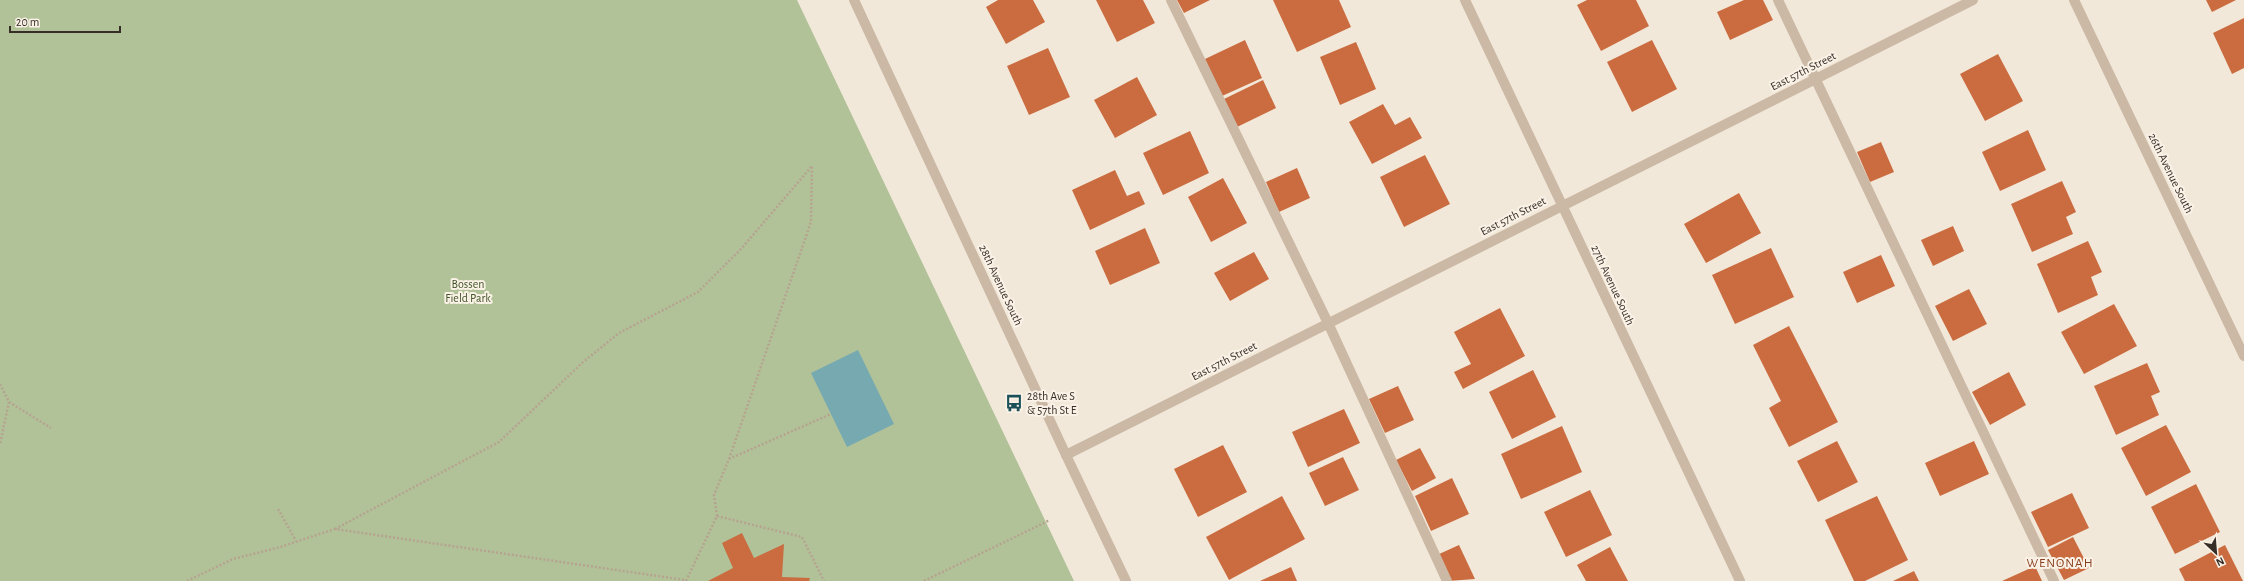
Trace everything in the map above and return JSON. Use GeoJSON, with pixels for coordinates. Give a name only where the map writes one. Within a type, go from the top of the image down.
{"type":"FeatureCollection","features":[{"type":"Feature","properties":{"kind":"street","name":"28th Avenue South"},"geometry":{"type":"LineString","coordinates":[[854,0],[1126,581]]}},
{"type":"Feature","properties":{"kind":"street"},"geometry":{"type":"LineString","coordinates":[[1171,0],[1328,323],[1447,581]]}},
{"type":"Feature","properties":{"kind":"street","name":"27th Avenue South"},"geometry":{"type":"LineString","coordinates":[[1465,0],[1561,206],[1740,581]]}},
{"type":"Feature","properties":{"kind":"street"},"geometry":{"type":"LineString","coordinates":[[1778,0],[2054,581]]}},
{"type":"Feature","properties":{"kind":"street","name":"East 57th Street"},"geometry":{"type":"LineString","coordinates":[[1066,455],[1973,0]]}},
{"type":"Feature","properties":{"kind":"street","name":"26th Avenue South"},"geometry":{"type":"LineString","coordinates":[[2074,0],[2244,356]]}},
{"type":"Feature","properties":{"kind":"path"},"geometry":{"type":"LineString","coordinates":[[187,581],[233,559],[334,529],[499,442],[582,362],[619,333],[698,292],[742,249],[812,166],[811,222],[729,458],[714,495],[717,516],[686,581],[334,529]]}},
{"type":"Feature","properties":{"kind":"path"},"geometry":{"type":"LineString","coordinates":[[0,384],[9,402],[51,428]]}},
{"type":"Feature","properties":{"kind":"path"},"geometry":{"type":"LineString","coordinates":[[0,444],[9,402]]}},
{"type":"Feature","properties":{"kind":"path"},"geometry":{"type":"LineString","coordinates":[[729,458],[831,414]]}},
{"type":"Feature","properties":{"kind":"path"},"geometry":{"type":"LineString","coordinates":[[278,509],[296,541]]}},
{"type":"Feature","properties":{"kind":"path"},"geometry":{"type":"LineString","coordinates":[[717,516],[802,537],[824,581]]}},
{"type":"Feature","properties":{"kind":"path"},"geometry":{"type":"LineString","coordinates":[[924,581],[1050,520]]}},
{"type":"Feature","properties":{"kind":"green space","name":"Bossen Field Park"},"geometry":{"type":"Polygon","coordinates":[[[0,0],[797,0],[1074,581],[0,581],[0,0]]]}},
{"type":"Feature","properties":{"kind":"water"},"geometry":{"type":"Polygon","coordinates":[[[858,350],[894,424],[847,447],[811,373],[858,350]]]}},
{"type":"Feature","properties":{"kind":"building"},"geometry":{"type":"Polygon","coordinates":[[[998,0],[1033,0],[1045,22],[1006,44],[986,7],[998,0]]]}},
{"type":"Feature","properties":{"kind":"building"},"geometry":{"type":"Polygon","coordinates":[[[1096,0],[1143,0],[1155,23],[1117,42],[1096,0]]]}},
{"type":"Feature","properties":{"kind":"building"},"geometry":{"type":"Polygon","coordinates":[[[1177,0],[1210,0],[1184,13],[1177,0]]]}},
{"type":"Feature","properties":{"kind":"building"},"geometry":{"type":"Polygon","coordinates":[[[1273,0],[1339,0],[1351,27],[1297,52],[1273,0]]]}},
{"type":"Feature","properties":{"kind":"building"},"geometry":{"type":"Polygon","coordinates":[[[1587,0],[1636,0],[1649,26],[1601,51],[1577,5],[1587,0]]]}},
{"type":"Feature","properties":{"kind":"building"},"geometry":{"type":"Polygon","coordinates":[[[1744,0],[1763,0],[1773,20],[1730,40],[1717,12],[1744,0]]]}},
{"type":"Feature","properties":{"kind":"building"},"geometry":{"type":"Polygon","coordinates":[[[2206,0],[2236,0],[2212,12],[2206,0]]]}},
{"type":"Feature","properties":{"kind":"building"},"geometry":{"type":"Polygon","coordinates":[[[2244,18],[2244,68],[2232,74],[2213,33],[2244,18]]]}},
{"type":"Feature","properties":{"kind":"building"},"geometry":{"type":"Polygon","coordinates":[[[1245,40],[1262,78],[1222,96],[1205,59],[1245,40]]]}},
{"type":"Feature","properties":{"kind":"building"},"geometry":{"type":"Polygon","coordinates":[[[1652,40],[1677,89],[1632,112],[1607,62],[1652,40]]]}},
{"type":"Feature","properties":{"kind":"building"},"geometry":{"type":"Polygon","coordinates":[[[1356,42],[1376,89],[1340,105],[1320,57],[1356,42]]]}},
{"type":"Feature","properties":{"kind":"building"},"geometry":{"type":"Polygon","coordinates":[[[1048,48],[1070,97],[1029,115],[1007,66],[1048,48]]]}},
{"type":"Feature","properties":{"kind":"building"},"geometry":{"type":"Polygon","coordinates":[[[1998,54],[2023,101],[1985,121],[1960,74],[1998,54]]]}},
{"type":"Feature","properties":{"kind":"building"},"geometry":{"type":"Polygon","coordinates":[[[1137,77],[1157,115],[1115,138],[1094,100],[1137,77]]]}},
{"type":"Feature","properties":{"kind":"building"},"geometry":{"type":"Polygon","coordinates":[[[1263,80],[1276,108],[1237,127],[1224,99],[1263,80]]]}},
{"type":"Feature","properties":{"kind":"building"},"geometry":{"type":"Polygon","coordinates":[[[1383,104],[1395,125],[1410,117],[1422,138],[1372,164],[1349,122],[1383,104]]]}},
{"type":"Feature","properties":{"kind":"building"},"geometry":{"type":"Polygon","coordinates":[[[2028,130],[2046,170],[2000,191],[1982,152],[2028,130]]]}},
{"type":"Feature","properties":{"kind":"building"},"geometry":{"type":"Polygon","coordinates":[[[1190,131],[1209,173],[1163,195],[1143,153],[1190,131]]]}},
{"type":"Feature","properties":{"kind":"building"},"geometry":{"type":"Polygon","coordinates":[[[1881,142],[1894,172],[1870,182],[1857,152],[1881,142]]]}},
{"type":"Feature","properties":{"kind":"building"},"geometry":{"type":"Polygon","coordinates":[[[1425,155],[1450,204],[1404,227],[1380,177],[1425,155]]]}},
{"type":"Feature","properties":{"kind":"building"},"geometry":{"type":"Polygon","coordinates":[[[1297,168],[1310,198],[1279,212],[1266,182],[1297,168]]]}},
{"type":"Feature","properties":{"kind":"building"},"geometry":{"type":"Polygon","coordinates":[[[1115,170],[1127,196],[1139,191],[1145,204],[1090,230],[1072,190],[1115,170]]]}},
{"type":"Feature","properties":{"kind":"building"},"geometry":{"type":"Polygon","coordinates":[[[1223,178],[1247,223],[1211,242],[1188,197],[1223,178]]]}},
{"type":"Feature","properties":{"kind":"building"},"geometry":{"type":"Polygon","coordinates":[[[2062,181],[2076,212],[2066,217],[2073,234],[2032,252],[2011,204],[2062,181]]]}},
{"type":"Feature","properties":{"kind":"building"},"geometry":{"type":"Polygon","coordinates":[[[1739,193],[1761,233],[1706,263],[1684,224],[1739,193]]]}},
{"type":"Feature","properties":{"kind":"building"},"geometry":{"type":"Polygon","coordinates":[[[1953,226],[1964,251],[1933,266],[1921,240],[1953,226]]]}},
{"type":"Feature","properties":{"kind":"building"},"geometry":{"type":"Polygon","coordinates":[[[1145,228],[1160,263],[1110,285],[1095,251],[1145,228]]]}},
{"type":"Feature","properties":{"kind":"building"},"geometry":{"type":"Polygon","coordinates":[[[2088,241],[2102,272],[2091,277],[2098,295],[2058,313],[2037,264],[2088,241]]]}},
{"type":"Feature","properties":{"kind":"building"},"geometry":{"type":"Polygon","coordinates":[[[1771,248],[1794,297],[1735,324],[1712,275],[1771,248]]]}},
{"type":"Feature","properties":{"kind":"building"},"geometry":{"type":"Polygon","coordinates":[[[1254,252],[1269,279],[1230,301],[1214,273],[1254,252]]]}},
{"type":"Feature","properties":{"kind":"building"},"geometry":{"type":"Polygon","coordinates":[[[1881,255],[1895,286],[1857,303],[1843,272],[1881,255]]]}},
{"type":"Feature","properties":{"kind":"building"},"geometry":{"type":"Polygon","coordinates":[[[1969,289],[1987,324],[1953,341],[1935,306],[1969,289]]]}},
{"type":"Feature","properties":{"kind":"building"},"geometry":{"type":"Polygon","coordinates":[[[2114,304],[2137,346],[2084,374],[2061,332],[2114,304]]]}},
{"type":"Feature","properties":{"kind":"building"},"geometry":{"type":"Polygon","coordinates":[[[1500,308],[1525,356],[1463,389],[1454,372],[1471,364],[1454,332],[1500,308]]]}},
{"type":"Feature","properties":{"kind":"building"},"geometry":{"type":"Polygon","coordinates":[[[1789,326],[1838,422],[1789,447],[1769,408],[1781,401],[1753,345],[1789,326]]]}},
{"type":"Feature","properties":{"kind":"building"},"geometry":{"type":"Polygon","coordinates":[[[2147,363],[2160,392],[2151,396],[2159,415],[2116,435],[2094,386],[2147,363]]]}},
{"type":"Feature","properties":{"kind":"building"},"geometry":{"type":"Polygon","coordinates":[[[1533,370],[1556,417],[1512,439],[1489,392],[1533,370]]]}},
{"type":"Feature","properties":{"kind":"building"},"geometry":{"type":"Polygon","coordinates":[[[2009,372],[2026,405],[1990,425],[1972,392],[2009,372]]]}},
{"type":"Feature","properties":{"kind":"building"},"geometry":{"type":"Polygon","coordinates":[[[1398,386],[1414,420],[1385,433],[1369,399],[1398,386]]]}},
{"type":"Feature","properties":{"kind":"building"},"geometry":{"type":"Polygon","coordinates":[[[1344,409],[1360,443],[1308,467],[1292,432],[1344,409]]]}},
{"type":"Feature","properties":{"kind":"building"},"geometry":{"type":"Polygon","coordinates":[[[2166,425],[2191,472],[2146,496],[2121,448],[2166,425]]]}},
{"type":"Feature","properties":{"kind":"building"},"geometry":{"type":"Polygon","coordinates":[[[1562,426],[1582,472],[1521,499],[1501,454],[1562,426]]]}},
{"type":"Feature","properties":{"kind":"building"},"geometry":{"type":"Polygon","coordinates":[[[1837,441],[1858,482],[1818,502],[1797,461],[1837,441]]]}},
{"type":"Feature","properties":{"kind":"building"},"geometry":{"type":"Polygon","coordinates":[[[1974,441],[1989,474],[1940,496],[1925,463],[1974,441]]]}},
{"type":"Feature","properties":{"kind":"building"},"geometry":{"type":"Polygon","coordinates":[[[1223,445],[1247,492],[1198,517],[1174,469],[1223,445]]]}},
{"type":"Feature","properties":{"kind":"building"},"geometry":{"type":"Polygon","coordinates":[[[1420,448],[1436,478],[1412,491],[1396,460],[1420,448]]]}},
{"type":"Feature","properties":{"kind":"building"},"geometry":{"type":"Polygon","coordinates":[[[1343,457],[1359,490],[1325,506],[1309,473],[1343,457]]]}},
{"type":"Feature","properties":{"kind":"building"},"geometry":{"type":"Polygon","coordinates":[[[1452,478],[1469,514],[1431,531],[1415,496],[1452,478]]]}},
{"type":"Feature","properties":{"kind":"building"},"geometry":{"type":"Polygon","coordinates":[[[2196,484],[2220,532],[2175,554],[2151,507],[2196,484]]]}},
{"type":"Feature","properties":{"kind":"building"},"geometry":{"type":"Polygon","coordinates":[[[1590,490],[1612,535],[1566,557],[1544,512],[1590,490]]]}},
{"type":"Feature","properties":{"kind":"building"},"geometry":{"type":"Polygon","coordinates":[[[2072,493],[2089,528],[2048,547],[2031,512],[2072,493]]]}},
{"type":"Feature","properties":{"kind":"building"},"geometry":{"type":"Polygon","coordinates":[[[1282,496],[1305,539],[1229,580],[1206,537],[1282,496]]]}},
{"type":"Feature","properties":{"kind":"building"},"geometry":{"type":"Polygon","coordinates":[[[1877,496],[1908,560],[1865,581],[1854,581],[1825,520],[1877,496]]]}},
{"type":"Feature","properties":{"kind":"building"},"geometry":{"type":"Polygon","coordinates":[[[742,533],[754,558],[784,544],[782,577],[810,578],[809,581],[708,581],[733,568],[722,543],[742,533]]]}},
{"type":"Feature","properties":{"kind":"building"},"geometry":{"type":"Polygon","coordinates":[[[2073,537],[2089,568],[2064,580],[2048,550],[2073,537]]]}},
{"type":"Feature","properties":{"kind":"building"},"geometry":{"type":"Polygon","coordinates":[[[1459,545],[1475,579],[1448,581],[1437,555],[1459,545]]]}},
{"type":"Feature","properties":{"kind":"building"},"geometry":{"type":"Polygon","coordinates":[[[2225,545],[2243,581],[2185,581],[2179,569],[2225,545]]]}},
{"type":"Feature","properties":{"kind":"building"},"geometry":{"type":"Polygon","coordinates":[[[1610,547],[1628,581],[1586,581],[1577,565],[1610,547]]]}},
{"type":"Feature","properties":{"kind":"building"},"geometry":{"type":"Polygon","coordinates":[[[2035,566],[2042,581],[2002,581],[2035,566]]]}},
{"type":"Feature","properties":{"kind":"building"},"geometry":{"type":"Polygon","coordinates":[[[1291,567],[1297,581],[1260,581],[1291,567]]]}},
{"type":"Feature","properties":{"kind":"building"},"geometry":{"type":"Polygon","coordinates":[[[1914,571],[1919,581],[1893,581],[1914,571]]]}},
{"type":"Feature","properties":{"kind":"place","name":"28th Ave S & 57th St E"},"geometry":{"type":"Point","coordinates":[1014,403]}},
{"type":"Feature","properties":{"kind":"district","name":"WENONAH"},"geometry":{"type":"Point","coordinates":[2060,563]}}]}
